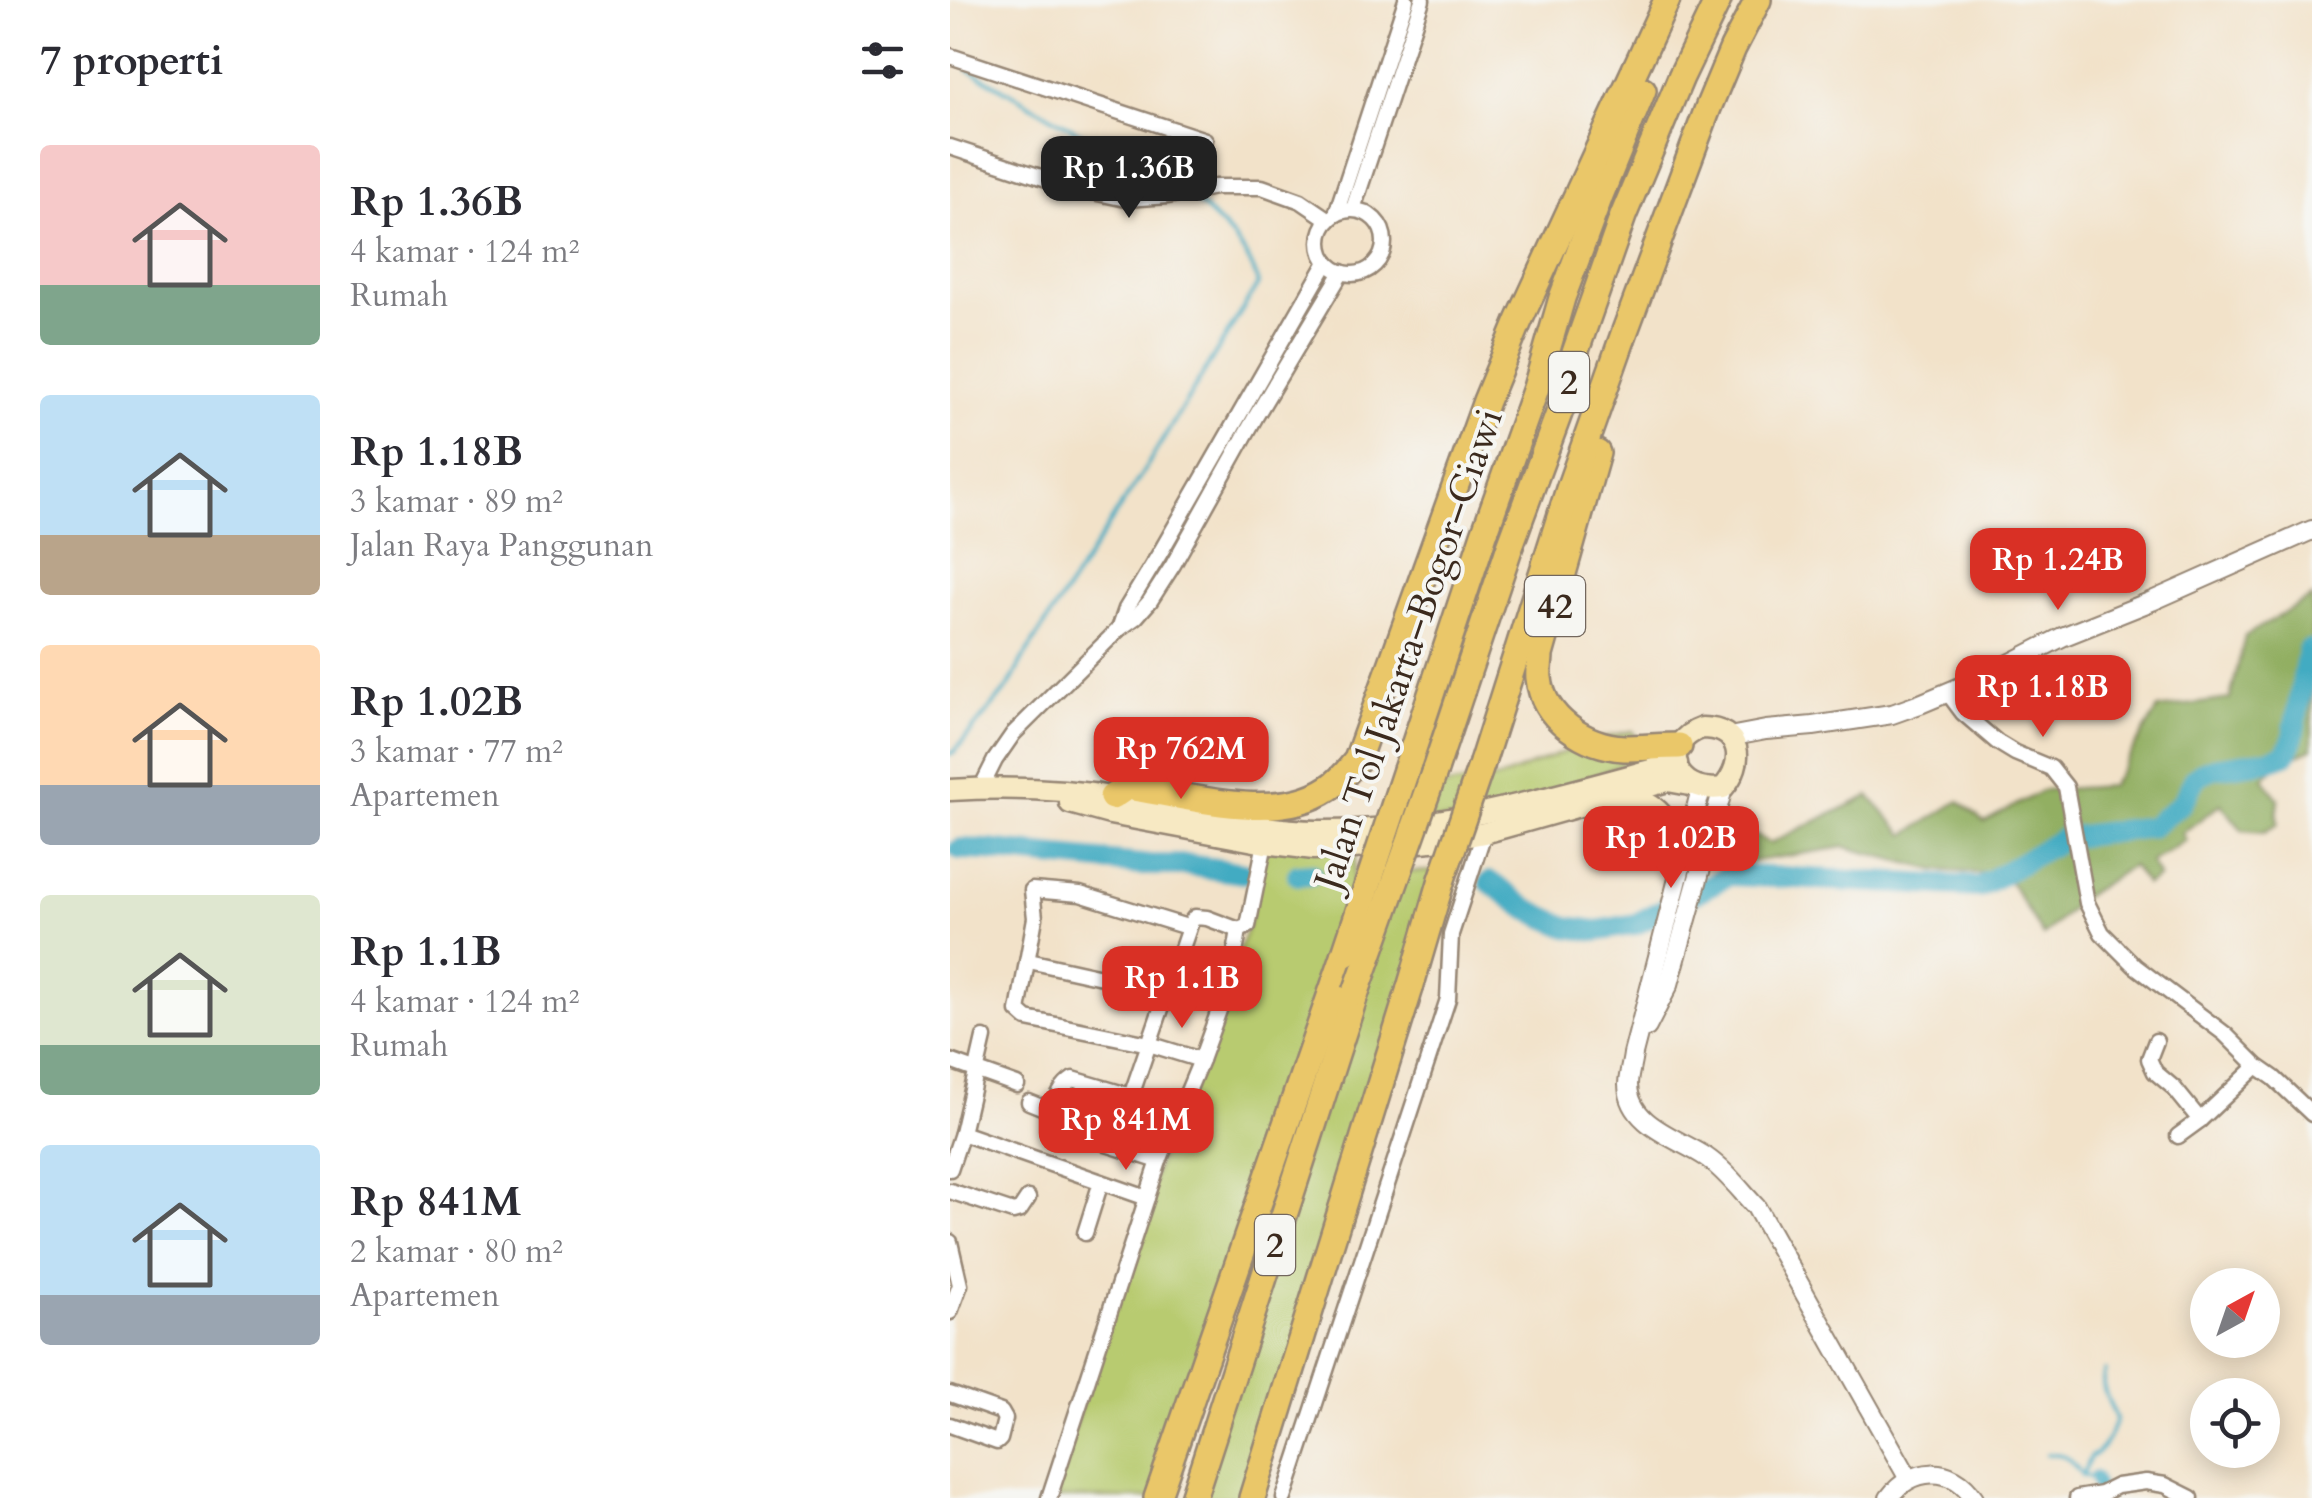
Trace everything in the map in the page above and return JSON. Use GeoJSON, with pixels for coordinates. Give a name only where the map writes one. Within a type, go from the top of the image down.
{"type":"FeatureCollection","features":[{"type":"Feature","properties":{"kind":"highway"},"geometry":{"type":"LineString","coordinates":[[1111,805],[1127,787],[1232,804],[1273,805],[1311,798],[1330,787],[1357,760],[1519,321],[1667,0]]}},
{"type":"Feature","properties":{"kind":"highway","name":"Jalan Tol Jakarta–Bogor–Ciawi"},"geometry":{"type":"LineString","coordinates":[[1157,1498],[1536,388],[1562,298],[1607,178],[1685,0]]}},
{"type":"Feature","properties":{"kind":"highway","name":"Jalan Tol Jakarta–Bogor–Ciawi"},"geometry":{"type":"LineString","coordinates":[[1193,1498],[1356,992],[1565,397],[1576,353],[1624,216],[1681,77],[1718,0]]}},
{"type":"Feature","properties":{"kind":"highway","name":"42"},"geometry":{"type":"LineString","coordinates":[[1252,1498],[1442,879],[1569,489],[1708,108],[1758,0]]}},
{"type":"Feature","properties":{"kind":"highway","name":"42"},"geometry":{"type":"LineString","coordinates":[[1614,365],[1594,468],[1540,655],[1539,680],[1551,710],[1561,722],[1587,739],[1620,748],[1678,754]]}},
{"type":"Feature","properties":{"kind":"main road"},"geometry":{"type":"LineString","coordinates":[[1111,805],[1264,850],[1354,848],[1453,839],[1668,782],[1695,787],[1723,788],[1732,778],[1738,761],[1734,744],[1721,731],[1702,728],[1684,738],[1678,754],[1682,777],[1695,787]]}},
{"type":"Feature","properties":{"kind":"main road"},"geometry":{"type":"LineString","coordinates":[[950,790],[1006,787],[1319,832],[1446,821],[1511,807],[1678,754]]}},
{"type":"Feature","properties":{"kind":"main road"},"geometry":{"type":"LineString","coordinates":[[1612,796],[1638,798],[1660,810],[1689,861]]}},
{"type":"Feature","properties":{"kind":"street"},"geometry":{"type":"LineString","coordinates":[[950,146],[1074,188],[1126,199],[1214,187],[1262,187],[1332,217],[1353,209],[1362,211],[1378,221],[1384,247],[1376,264],[1361,273],[1342,272],[1328,262],[1320,245],[1324,227],[1332,217],[1406,0]]}},
{"type":"Feature","properties":{"kind":"street"},"geometry":{"type":"LineString","coordinates":[[1353,209],[1422,0]]}},
{"type":"Feature","properties":{"kind":"street"},"geometry":{"type":"LineString","coordinates":[[950,56],[1205,140]]}},
{"type":"Feature","properties":{"kind":"street"},"geometry":{"type":"LineString","coordinates":[[1118,629],[1328,262]]}},
{"type":"Feature","properties":{"kind":"street"},"geometry":{"type":"LineString","coordinates":[[982,788],[1013,734],[1150,601],[1342,272]]}},
{"type":"Feature","properties":{"kind":"street"},"geometry":{"type":"LineString","coordinates":[[1729,737],[1892,714],[1948,693],[2062,637],[2312,530]]}},
{"type":"Feature","properties":{"kind":"street"},"geometry":{"type":"LineString","coordinates":[[1948,693],[1963,713],[1997,742],[2040,762],[2059,776],[2066,787],[2087,903],[2102,932],[2128,960],[2225,1034],[2312,1114]]}},
{"type":"Feature","properties":{"kind":"street"},"geometry":{"type":"LineString","coordinates":[[1633,1054],[1669,984],[1684,936],[1695,787]]}},
{"type":"Feature","properties":{"kind":"street"},"geometry":{"type":"LineString","coordinates":[[1723,788],[1689,861],[1660,947],[1628,1087],[1634,1106],[1651,1126],[1707,1158],[1756,1208],[1908,1478]]}},
{"type":"Feature","properties":{"kind":"street"},"geometry":{"type":"LineString","coordinates":[[1284,1498],[1448,999],[1452,934],[1484,833]]}},
{"type":"Feature","properties":{"kind":"street"},"geometry":{"type":"LineString","coordinates":[[1049,1498],[1147,1198],[1230,977],[1264,850]]}},
{"type":"Feature","properties":{"kind":"street"},"geometry":{"type":"LineString","coordinates":[[1188,927],[1080,894],[1032,890],[1035,918],[1018,1012],[1201,1060]]}},
{"type":"Feature","properties":{"kind":"street"},"geometry":{"type":"LineString","coordinates":[[1029,1102],[1114,1132],[1119,1128],[1188,927],[1196,917],[1244,928]]}},
{"type":"Feature","properties":{"kind":"street"},"geometry":{"type":"LineString","coordinates":[[1028,961],[1097,976],[1168,984]]}},
{"type":"Feature","properties":{"kind":"street"},"geometry":{"type":"LineString","coordinates":[[950,1169],[984,1038]]}},
{"type":"Feature","properties":{"kind":"street"},"geometry":{"type":"LineString","coordinates":[[2156,1041],[2150,1059],[2155,1072],[2200,1120]]}},
{"type":"Feature","properties":{"kind":"street"},"geometry":{"type":"LineString","coordinates":[[950,1061],[1017,1084]]}},
{"type":"Feature","properties":{"kind":"street"},"geometry":{"type":"LineString","coordinates":[[2178,1136],[2256,1066]]}},
{"type":"Feature","properties":{"kind":"street"},"geometry":{"type":"LineString","coordinates":[[1054,1112],[1056,1100],[1073,1080],[1131,1096]]}},
{"type":"Feature","properties":{"kind":"street"},"geometry":{"type":"LineString","coordinates":[[962,1133],[1147,1198]]}},
{"type":"Feature","properties":{"kind":"street"},"geometry":{"type":"LineString","coordinates":[[1106,1144],[1160,1162]]}},
{"type":"Feature","properties":{"kind":"street"},"geometry":{"type":"LineString","coordinates":[[1084,1233],[1101,1182]]}},
{"type":"Feature","properties":{"kind":"street"},"geometry":{"type":"LineString","coordinates":[[950,1191],[1013,1212],[1020,1210],[1028,1198]]}},
{"type":"Feature","properties":{"kind":"street"},"geometry":{"type":"LineString","coordinates":[[950,1242],[960,1285],[950,1312]]}},
{"type":"Feature","properties":{"kind":"street"},"geometry":{"type":"LineString","coordinates":[[950,1394],[1001,1412],[1005,1418],[997,1442],[950,1425]]}},
{"type":"Feature","properties":{"kind":"street"},"geometry":{"type":"LineString","coordinates":[[1889,1498],[1908,1478],[1935,1473],[1966,1487],[1974,1498]]}},
{"type":"Feature","properties":{"kind":"street"},"geometry":{"type":"LineString","coordinates":[[2077,1498],[2108,1496],[2117,1486],[2146,1482],[2162,1492],[2191,1498]]}},
{"type":"Feature","properties":{"kind":"green space"},"geometry":{"type":"Polygon","coordinates":[[[2312,597],[2312,749],[2279,763],[2263,778],[2279,800],[2278,824],[2264,832],[2242,830],[2221,804],[2182,833],[2186,840],[2150,862],[2159,877],[2146,885],[2132,866],[2083,897],[2043,936],[2006,875],[1935,870],[1845,847],[1736,864],[1746,831],[1770,843],[1869,796],[1905,835],[1959,801],[1984,822],[2044,790],[2111,786],[2158,709],[2230,699],[2245,636],[2312,597]]]}},
{"type":"Feature","properties":{"kind":"green space"},"geometry":{"type":"Polygon","coordinates":[[[1632,731],[1649,753],[1498,816],[1428,821],[1439,787],[1500,778],[1591,741],[1632,731]]]}},
{"type":"Feature","properties":{"kind":"green space"},"geometry":{"type":"Polygon","coordinates":[[[1268,827],[1359,829],[1345,953],[1157,1498],[1051,1498],[1159,1161],[1248,926],[1268,827]]]}},
{"type":"Feature","properties":{"kind":"green space"},"geometry":{"type":"Polygon","coordinates":[[[1444,871],[1252,1498],[1193,1498],[1397,872],[1444,871]]]}},
{"type":"Feature","properties":{"kind":"waterway"},"geometry":{"type":"LineString","coordinates":[[968,69],[1173,186]]}},
{"type":"Feature","properties":{"kind":"waterway"},"geometry":{"type":"LineString","coordinates":[[950,754],[1009,686],[1258,284],[1241,248],[1194,200]]}},
{"type":"Feature","properties":{"kind":"waterway"},"geometry":{"type":"LineString","coordinates":[[1490,882],[1527,909],[1567,927],[1597,931],[1636,924],[1729,875],[1979,887],[2064,838],[2151,827],[2182,803],[2201,773],[2286,754],[2292,742],[2308,650],[2312,650]]}},
{"type":"Feature","properties":{"kind":"waterway"},"geometry":{"type":"LineString","coordinates":[[960,849],[1143,865],[1188,865],[1243,873]]}},
{"type":"Feature","properties":{"kind":"waterway"},"geometry":{"type":"LineString","coordinates":[[1298,875],[1311,874]]}},
{"type":"Feature","properties":{"kind":"waterway"},"geometry":{"type":"LineString","coordinates":[[2095,1477],[2082,1476],[2090,1457],[2107,1441],[2116,1419],[2104,1389],[2105,1371]]}},
{"type":"Feature","properties":{"kind":"waterway"},"geometry":{"type":"LineString","coordinates":[[2047,1455],[2064,1456],[2082,1475]]}},
{"type":"Feature","properties":{"kind":"waterway"},"geometry":{"type":"LineString","coordinates":[[2095,1477],[2101,1498]]}}]}
